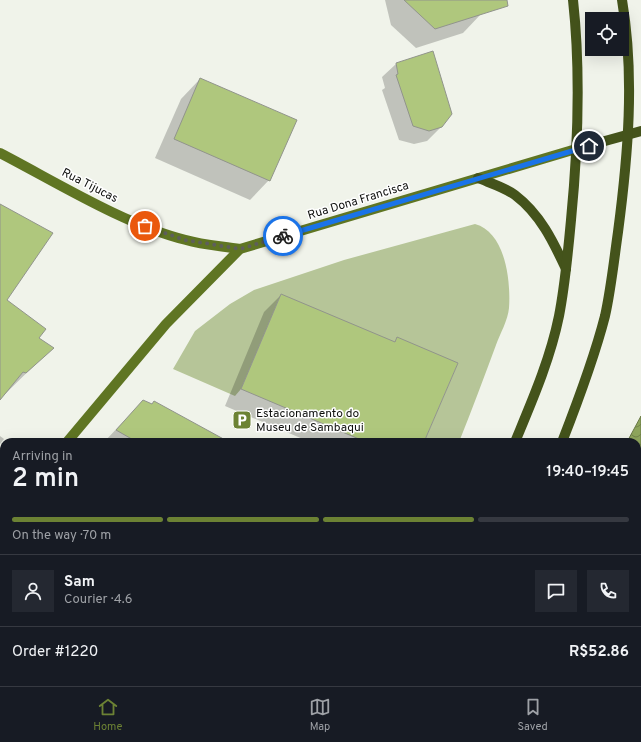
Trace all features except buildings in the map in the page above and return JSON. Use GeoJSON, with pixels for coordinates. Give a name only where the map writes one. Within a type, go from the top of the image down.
{"type":"FeatureCollection","features":[{"type":"Feature","properties":{"kind":"main road"},"geometry":{"type":"LineString","coordinates":[[517,438],[546,360],[559,317],[566,270],[576,149],[576,34],[573,0]]}},
{"type":"Feature","properties":{"kind":"main road"},"geometry":{"type":"LineString","coordinates":[[564,438],[593,360],[605,315],[620,214],[627,135],[628,66],[626,22],[622,0]]}},
{"type":"Feature","properties":{"kind":"main road","name":"Rua Dona Francisca"},"geometry":{"type":"LineString","coordinates":[[70,438],[166,324],[240,249],[641,131]]}},
{"type":"Feature","properties":{"kind":"main road","name":"Rua Tijucas"},"geometry":{"type":"LineString","coordinates":[[0,152],[102,206],[145,226],[185,240],[240,249]]}},
{"type":"Feature","properties":{"kind":"main road"},"geometry":{"type":"LineString","coordinates":[[478,178],[514,194],[532,210],[549,233],[566,270]]}},
{"type":"Feature","properties":{"kind":"shaded area"},"geometry":{"type":"Polygon","coordinates":[[[475,224],[485,229],[493,237],[504,258],[507,271],[509,284],[509,308],[506,322],[461,438],[426,438],[458,363],[382,374],[281,294],[241,389],[235,396],[173,369],[195,331],[230,304],[254,290],[344,260],[475,224]]]}},
{"type":"Feature","properties":{"kind":"water"},"geometry":{"type":"Polygon","coordinates":[[[641,416],[641,438],[629,438],[641,416]]]}},
{"type":"Feature","properties":{"kind":"way so far"},"geometry":{"type":"LineString","coordinates":[[145,226],[185,240],[240,249],[283,236]]}},
{"type":"Feature","properties":{"kind":"place","name":"Estacionamento do Museu de Sambaqui"},"geometry":{"type":"Point","coordinates":[242,420]}},
{"type":"Feature","properties":{"kind":"route"},"geometry":{"type":"LineString","coordinates":[[283,236],[589,146]]}}]}
